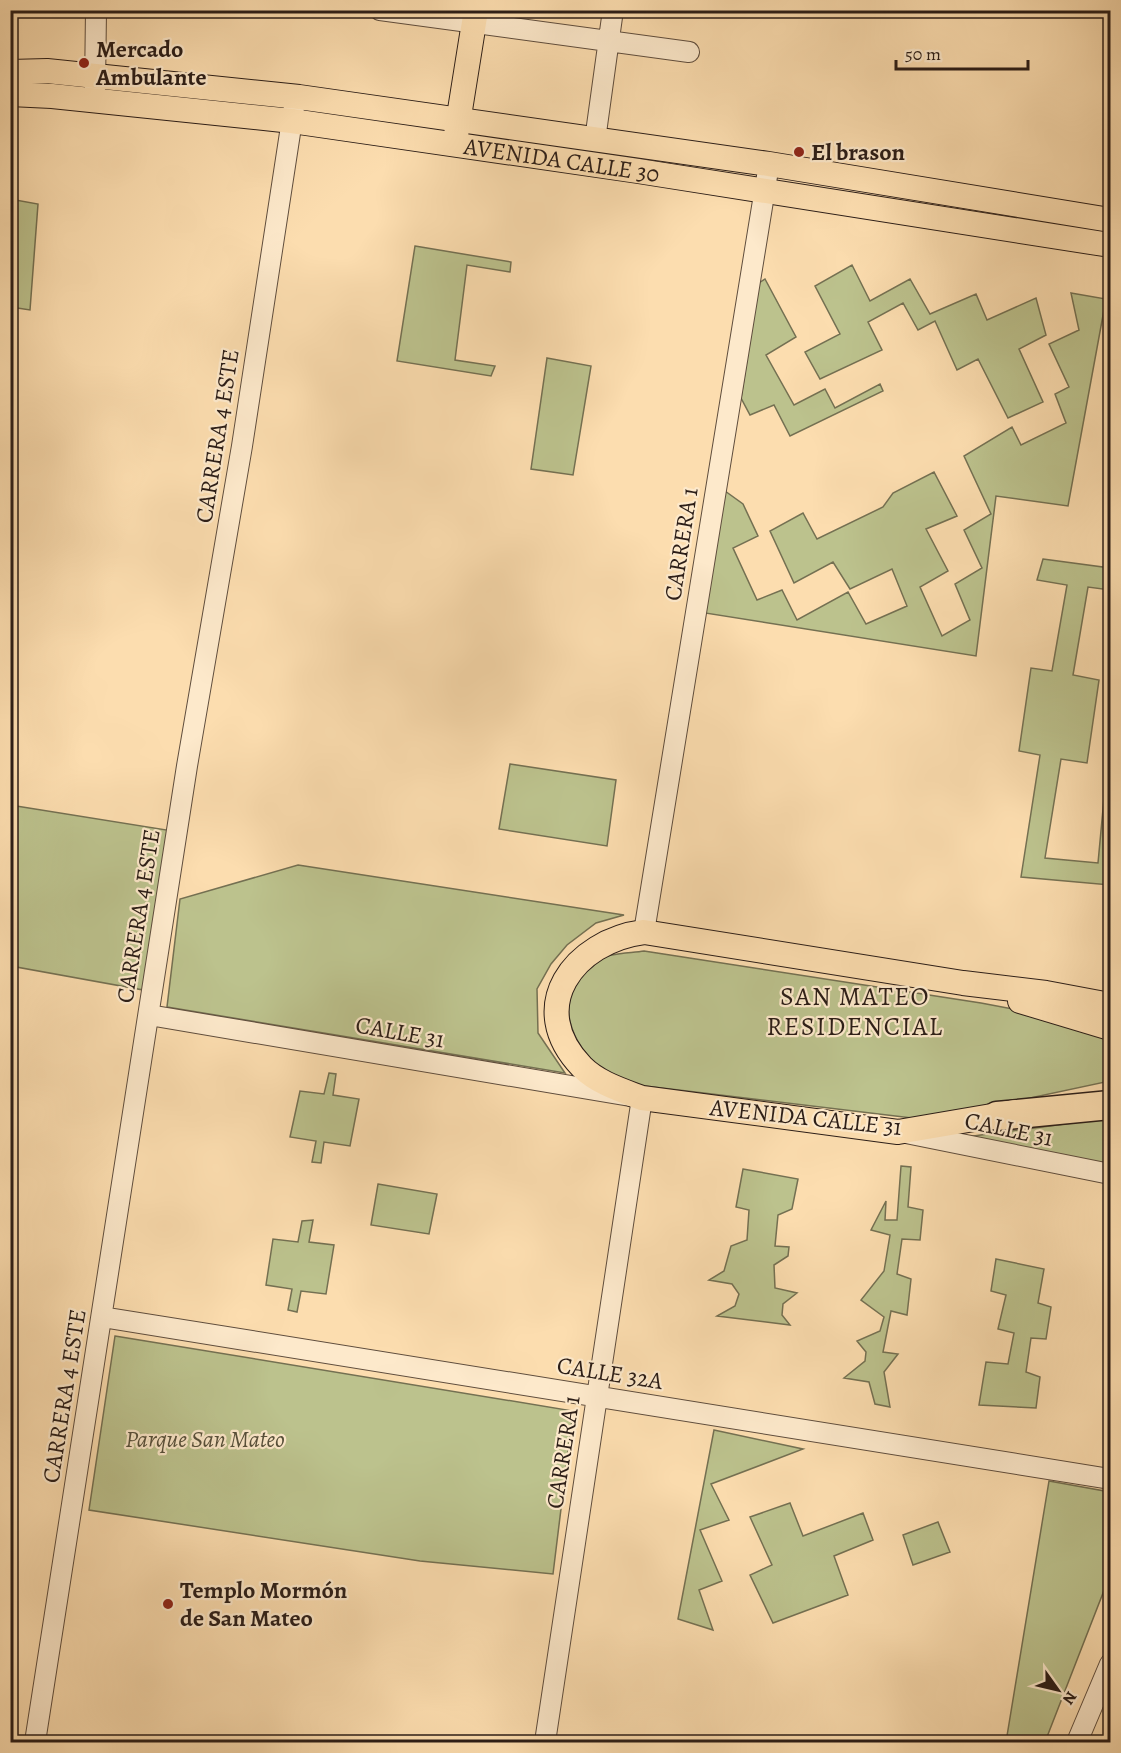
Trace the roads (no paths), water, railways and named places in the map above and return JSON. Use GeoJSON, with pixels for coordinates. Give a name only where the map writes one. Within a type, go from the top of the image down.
{"type":"FeatureCollection","features":[{"type":"Feature","properties":{"kind":"highway"},"geometry":{"type":"LineString","coordinates":[[997,1116],[1110,1105]]}},
{"type":"Feature","properties":{"kind":"main road"},"geometry":{"type":"LineString","coordinates":[[456,132],[475,17]]}},
{"type":"Feature","properties":{"kind":"main road","name":"AVENIDA CALLE 30"},"geometry":{"type":"LineString","coordinates":[[10,72],[47,71],[96,75],[296,97],[456,132],[765,192],[1110,245]]}},
{"type":"Feature","properties":{"kind":"main road","name":"AVENIDA CALLE 30"},"geometry":{"type":"LineString","coordinates":[[10,94],[94,100],[292,121],[595,140],[769,164],[1110,220]]}},
{"type":"Feature","properties":{"kind":"main road"},"geometry":{"type":"LineString","coordinates":[[644,932],[963,983],[1046,993],[1110,1005]]}},
{"type":"Feature","properties":{"kind":"main road","name":"AVENIDA CALLE 31"},"geometry":{"type":"LineString","coordinates":[[644,932],[622,935],[607,941],[579,960],[564,981],[555,1009],[558,1031],[572,1055],[584,1068],[613,1087],[642,1098],[898,1132],[997,1116],[1110,1093]]}},
{"type":"Feature","properties":{"kind":"main road"},"geometry":{"type":"LineString","coordinates":[[963,983],[1110,1028]]}},
{"type":"Feature","properties":{"kind":"street"},"geometry":{"type":"LineString","coordinates":[[94,100],[96,10]]}},
{"type":"Feature","properties":{"kind":"street"},"geometry":{"type":"LineString","coordinates":[[595,140],[613,10]]}},
{"type":"Feature","properties":{"kind":"street"},"geometry":{"type":"LineString","coordinates":[[380,11],[475,17],[609,41],[688,52]]}},
{"type":"Feature","properties":{"kind":"street","name":"CARRERA 4 ESTE"},"geometry":{"type":"LineString","coordinates":[[35,1743],[186,766],[242,446],[296,97]]}},
{"type":"Feature","properties":{"kind":"street","name":"CARRERA 1"},"geometry":{"type":"LineString","coordinates":[[644,932],[769,164]]}},
{"type":"Feature","properties":{"kind":"street","name":"CALLE 31"},"geometry":{"type":"LineString","coordinates":[[149,1015],[642,1098]]}},
{"type":"Feature","properties":{"kind":"street","name":"CARRERA 1"},"geometry":{"type":"LineString","coordinates":[[545,1743],[642,1098]]}},
{"type":"Feature","properties":{"kind":"street","name":"CALLE 31"},"geometry":{"type":"LineString","coordinates":[[898,1132],[1110,1174]]}},
{"type":"Feature","properties":{"kind":"street","name":"CALLE 32A"},"geometry":{"type":"LineString","coordinates":[[102,1317],[1110,1479]]}},
{"type":"Feature","properties":{"kind":"street"},"geometry":{"type":"LineString","coordinates":[[1077,1743],[1110,1664]]}},
{"type":"Feature","properties":{"kind":"place","name":"Mercado Ambulante"},"geometry":{"type":"Point","coordinates":[84,63]}},
{"type":"Feature","properties":{"kind":"place","name":"El brason"},"geometry":{"type":"Point","coordinates":[799,152]}},
{"type":"Feature","properties":{"kind":"place","name":"Templo Mormón de San Mateo"},"geometry":{"type":"Point","coordinates":[168,1604]}},
{"type":"Feature","properties":{"kind":"district","name":"SAN MATEO RESIDENCIAL"},"geometry":{"type":"Point","coordinates":[855,1011]}},
{"type":"Feature","properties":{"kind":"park label","name":"Parque San Mateo"},"geometry":{"type":"Point","coordinates":[205,1439]}}]}
